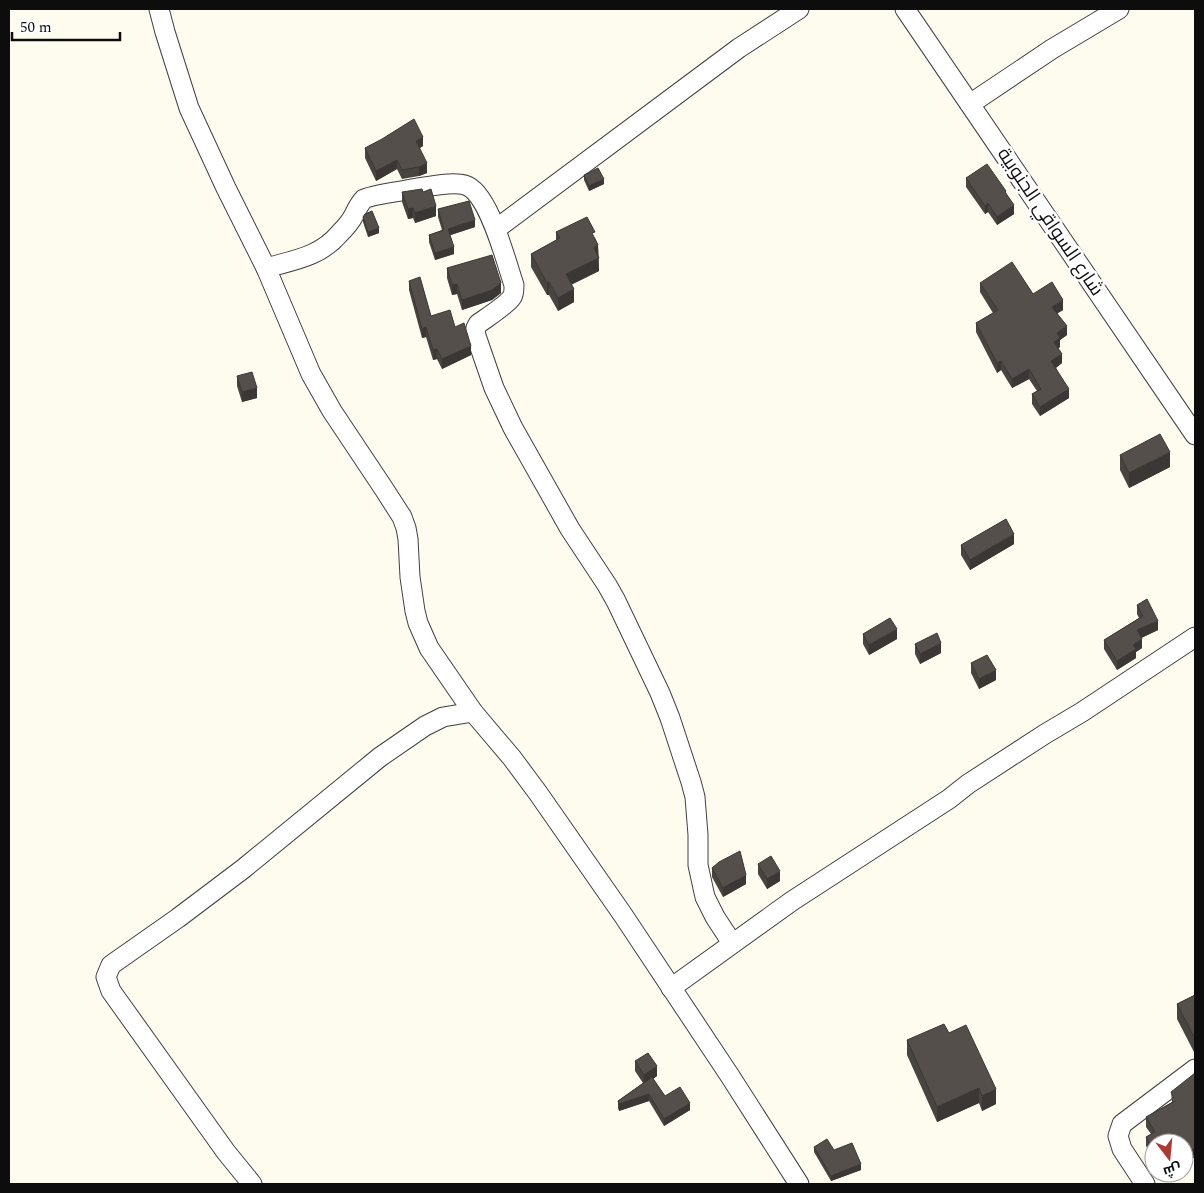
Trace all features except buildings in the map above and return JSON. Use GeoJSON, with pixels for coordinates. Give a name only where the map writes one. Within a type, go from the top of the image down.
{"type":"FeatureCollection","features":[{"type":"Feature","properties":{"kind":"street"},"geometry":{"type":"LineString","coordinates":[[159,9],[189,108],[266,268],[311,374],[332,411],[402,517],[408,539],[414,610],[418,624],[430,648],[473,712],[512,758],[624,915],[799,1184]]}},
{"type":"Feature","properties":{"kind":"street"},"geometry":{"type":"LineString","coordinates":[[496,228],[739,48],[799,9]]}},
{"type":"Feature","properties":{"kind":"street","name":"شارع السواقي الجنوبية"},"geometry":{"type":"LineString","coordinates":[[905,9],[1195,435]]}},
{"type":"Feature","properties":{"kind":"street"},"geometry":{"type":"LineString","coordinates":[[970,104],[1052,49],[1119,9]]}},
{"type":"Feature","properties":{"kind":"street"},"geometry":{"type":"LineString","coordinates":[[266,268],[315,254],[326,247],[340,234],[354,215],[356,208],[366,198],[445,184],[465,185],[474,190],[481,198],[496,228],[514,285],[512,297],[478,324],[476,328],[494,388],[513,428],[570,529],[616,601],[660,693],[692,782],[698,835],[698,865],[705,897],[732,943]]}},
{"type":"Feature","properties":{"kind":"street"},"geometry":{"type":"LineString","coordinates":[[671,988],[799,896],[1195,637]]}},
{"type":"Feature","properties":{"kind":"street"},"geometry":{"type":"LineString","coordinates":[[252,1184],[226,1152],[111,991],[106,977],[111,965],[243,869],[380,757],[425,726],[443,718],[473,712]]}},
{"type":"Feature","properties":{"kind":"street"},"geometry":{"type":"LineString","coordinates":[[1145,1184],[1122,1149],[1118,1136],[1122,1124],[1195,1069]]}}]}
